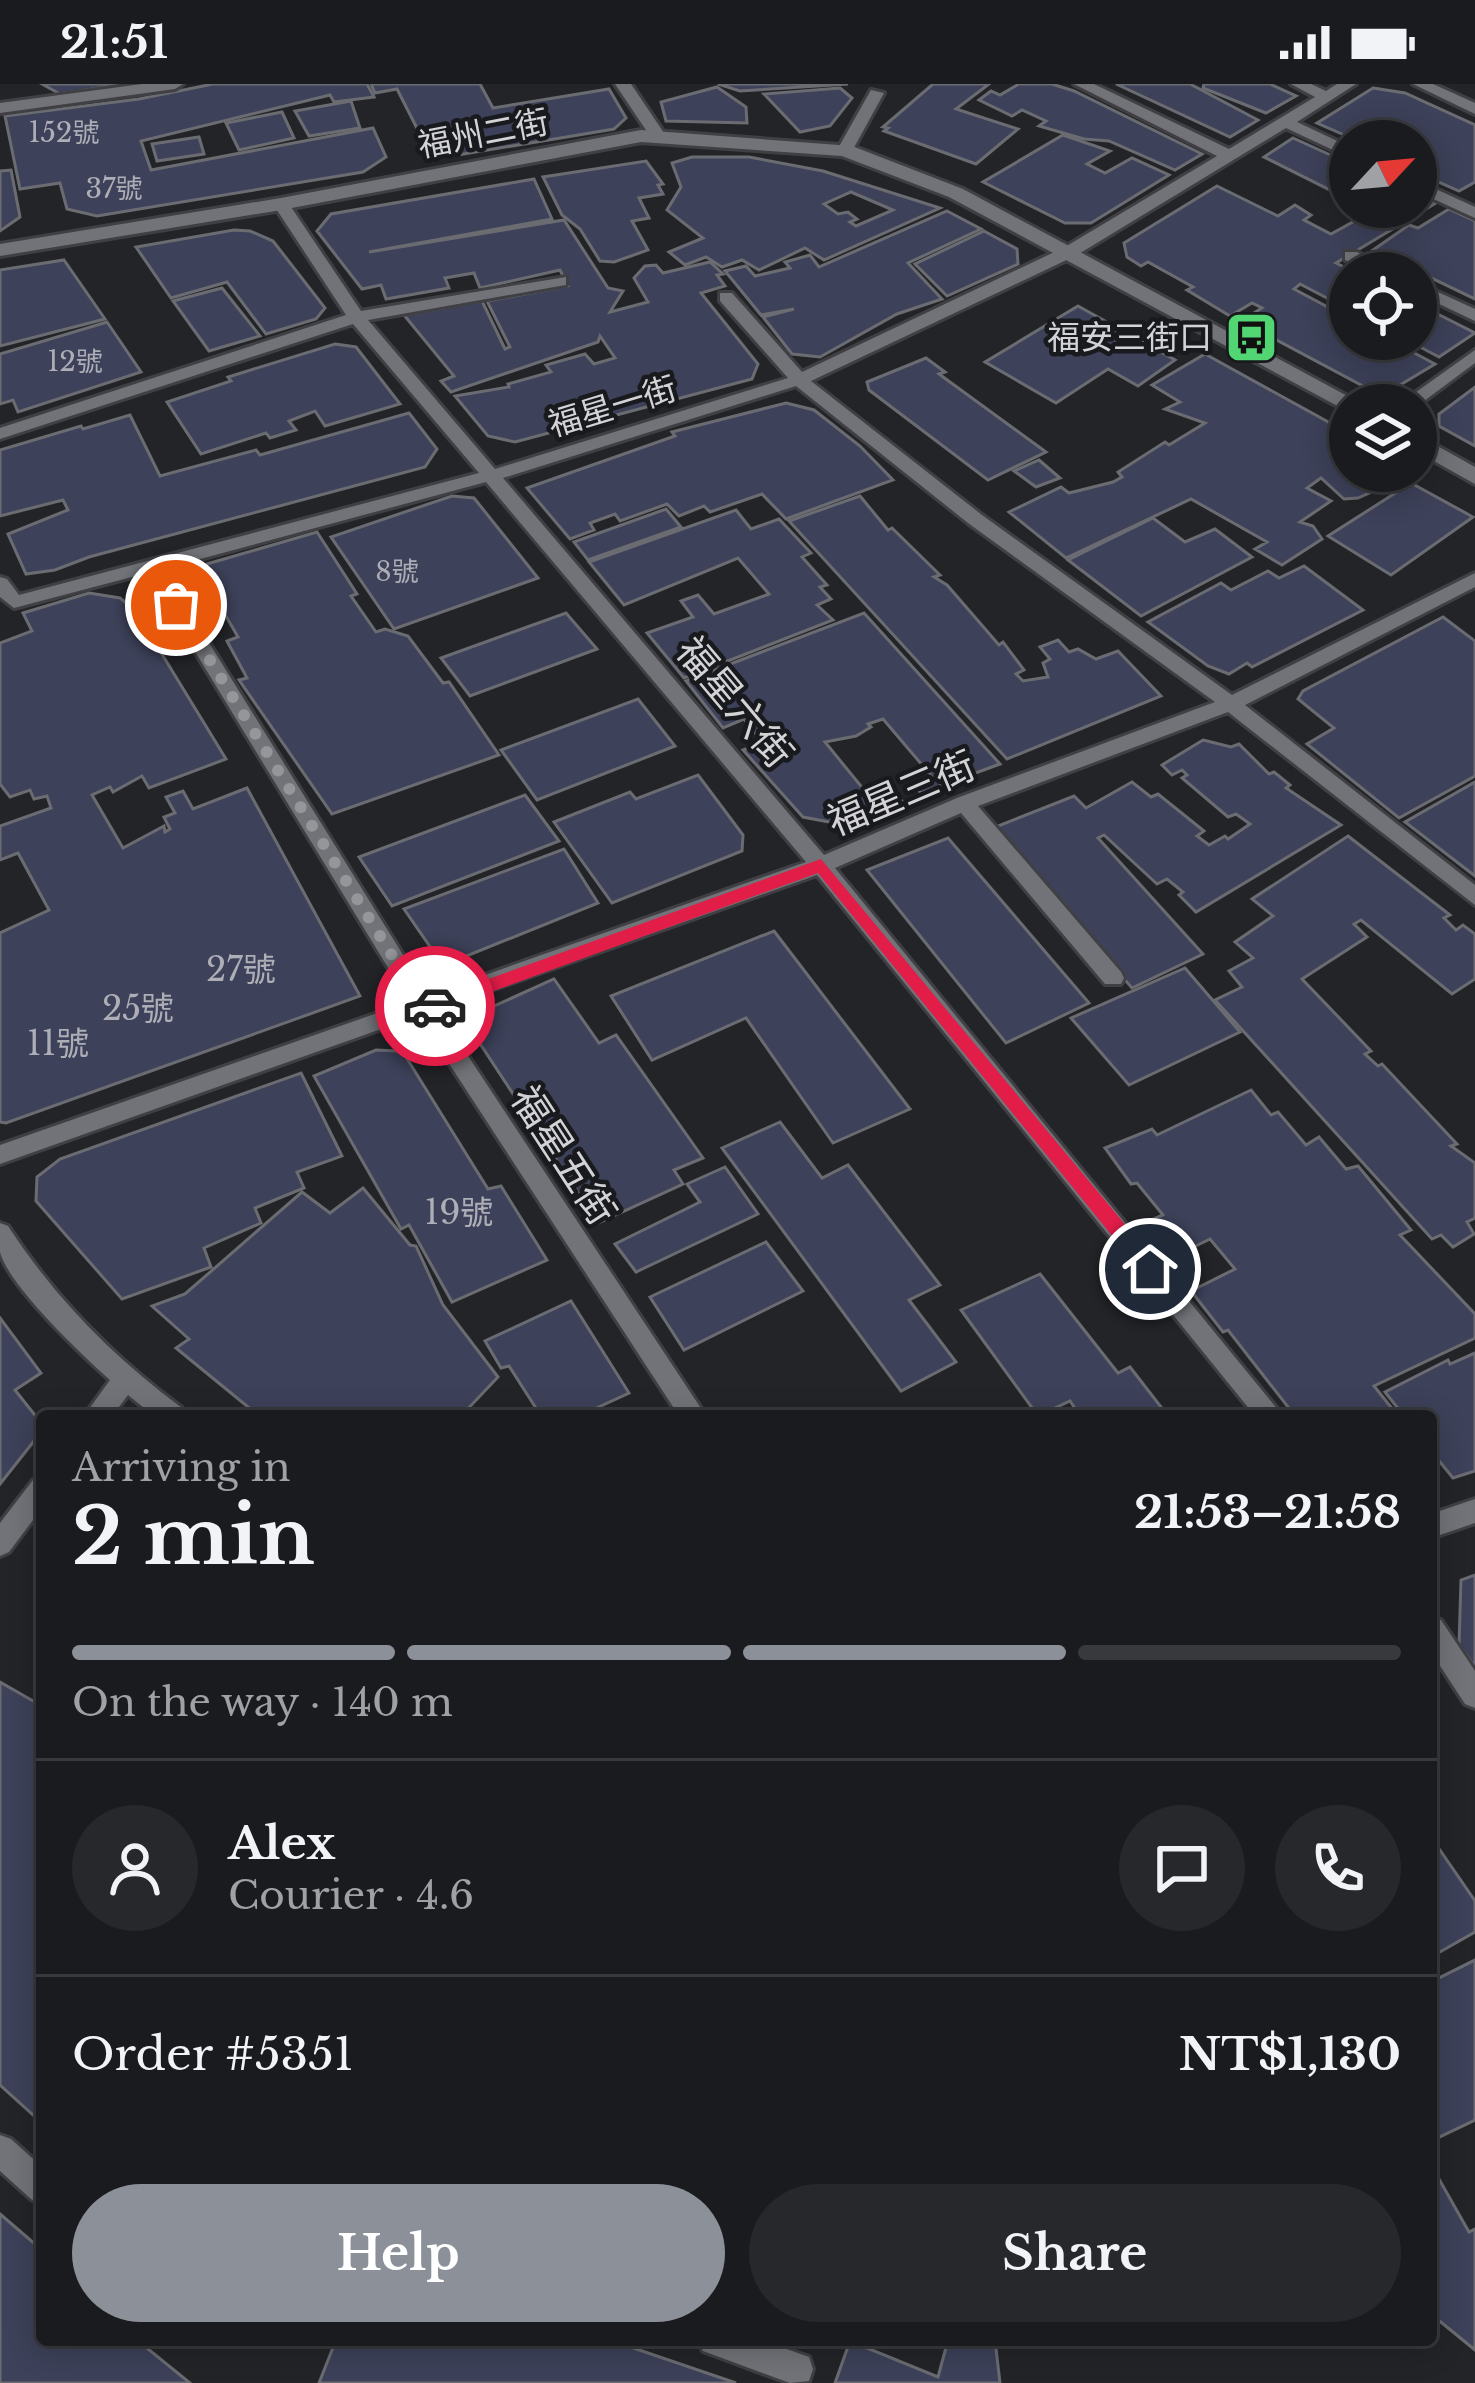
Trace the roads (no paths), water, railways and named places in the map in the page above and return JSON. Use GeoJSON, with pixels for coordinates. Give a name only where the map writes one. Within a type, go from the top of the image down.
{"type":"FeatureCollection","features":[{"type":"Feature","properties":{"kind":"street","name":"福州二街"},"geometry":{"type":"LineString","coordinates":[[0,250],[658,136],[845,150],[956,193],[1329,392]]}},
{"type":"Feature","properties":{"kind":"street"},"geometry":{"type":"LineString","coordinates":[[1437,454],[1475,477]]}},
{"type":"Feature","properties":{"kind":"lane"},"geometry":{"type":"LineString","coordinates":[[15,84],[19,105]]}},
{"type":"Feature","properties":{"kind":"lane"},"geometry":{"type":"LineString","coordinates":[[0,108],[175,84]]}},
{"type":"Feature","properties":{"kind":"lane"},"geometry":{"type":"LineString","coordinates":[[623,84],[658,136]]}},
{"type":"Feature","properties":{"kind":"lane"},"geometry":{"type":"LineString","coordinates":[[1082,84],[1230,155]]}},
{"type":"Feature","properties":{"kind":"lane"},"geometry":{"type":"LineString","coordinates":[[1299,84],[1327,97]]}},
{"type":"Feature","properties":{"kind":"lane","name":"福星一街"},"geometry":{"type":"LineString","coordinates":[[0,583],[14,602],[493,475],[800,380],[1071,251],[1348,84]]}},
{"type":"Feature","properties":{"kind":"lane"},"geometry":{"type":"LineString","coordinates":[[1421,84],[1475,109]]}},
{"type":"Feature","properties":{"kind":"lane"},"geometry":{"type":"LineString","coordinates":[[845,150],[876,93]]}},
{"type":"Feature","properties":{"kind":"lane"},"geometry":{"type":"LineString","coordinates":[[1285,122],[1329,143]]}},
{"type":"Feature","properties":{"kind":"lane"},"geometry":{"type":"LineString","coordinates":[[1437,194],[1475,213]]}},
{"type":"Feature","properties":{"kind":"lane","name":"福星六街"},"geometry":{"type":"LineString","coordinates":[[281,204],[356,317],[821,865],[1265,1410]]}},
{"type":"Feature","properties":{"kind":"lane"},"geometry":{"type":"LineString","coordinates":[[0,434],[356,317],[560,281]]}},
{"type":"Feature","properties":{"kind":"lane"},"geometry":{"type":"LineString","coordinates":[[726,297],[800,380],[975,519],[1231,704],[1475,897]]}},
{"type":"Feature","properties":{"kind":"lane"},"geometry":{"type":"LineString","coordinates":[[1437,297],[1475,316]]}},
{"type":"Feature","properties":{"kind":"lane"},"geometry":{"type":"LineString","coordinates":[[1436,384],[1475,355]]}},
{"type":"Feature","properties":{"kind":"lane","name":"福星五街"},"geometry":{"type":"LineString","coordinates":[[151,565],[425,1009],[689,1410]]}},
{"type":"Feature","properties":{"kind":"lane","name":"福星三街"},"geometry":{"type":"LineString","coordinates":[[0,1156],[821,865],[964,803],[1231,704],[1475,579]]}},
{"type":"Feature","properties":{"kind":"lane"},"geometry":{"type":"LineString","coordinates":[[964,803],[1113,978]]}},
{"type":"Feature","properties":{"kind":"lane"},"geometry":{"type":"LineString","coordinates":[[0,1233],[28,1279],[124,1381],[165,1410]]}},
{"type":"Feature","properties":{"kind":"lane"},"geometry":{"type":"LineString","coordinates":[[102,1410],[124,1381]]}},
{"type":"Feature","properties":{"kind":"lane"},"geometry":{"type":"LineString","coordinates":[[0,1544],[36,1496]]}},
{"type":"Feature","properties":{"kind":"lane"},"geometry":{"type":"LineString","coordinates":[[1437,1524],[1475,1511]]}},
{"type":"Feature","properties":{"kind":"lane"},"geometry":{"type":"LineString","coordinates":[[1437,1638],[1475,1695]]}},
{"type":"Feature","properties":{"kind":"lane"},"geometry":{"type":"LineString","coordinates":[[0,2150],[36,2183]]}},
{"type":"Feature","properties":{"kind":"lane"},"geometry":{"type":"LineString","coordinates":[[731,2346],[797,2369]]}},
{"type":"Feature","properties":{"kind":"place","name":"福安三街口"},"geometry":{"type":"Point","coordinates":[1251,337]}}]}
